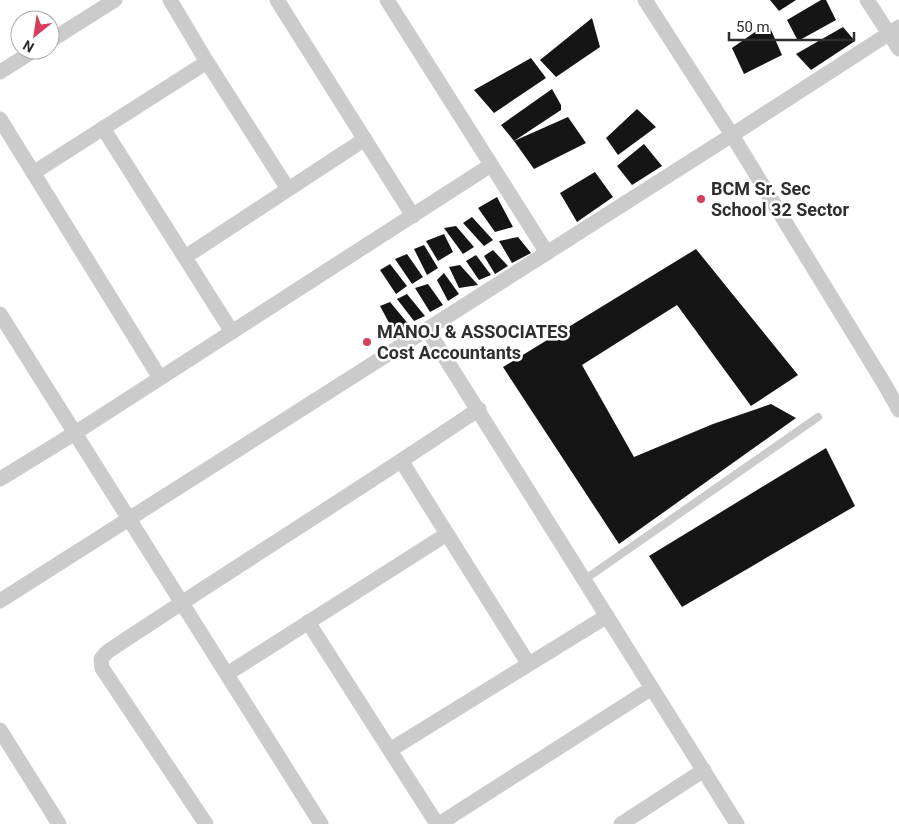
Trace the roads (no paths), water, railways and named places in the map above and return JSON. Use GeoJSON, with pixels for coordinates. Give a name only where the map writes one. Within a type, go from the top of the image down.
{"type":"FeatureCollection","features":[{"type":"Feature","properties":{"kind":"street"},"geometry":{"type":"LineString","coordinates":[[60,35],[115,0]]}},
{"type":"Feature","properties":{"kind":"street"},"geometry":{"type":"LineString","coordinates":[[170,0],[288,189]]}},
{"type":"Feature","properties":{"kind":"street"},"geometry":{"type":"LineString","coordinates":[[277,0],[413,216]]}},
{"type":"Feature","properties":{"kind":"street"},"geometry":{"type":"LineString","coordinates":[[386,0],[547,253]]}},
{"type":"Feature","properties":{"kind":"street"},"geometry":{"type":"LineString","coordinates":[[645,0],[732,136],[886,385],[899,410]]}},
{"type":"Feature","properties":{"kind":"street"},"geometry":{"type":"LineString","coordinates":[[867,0],[894,30],[899,49]]}},
{"type":"Feature","properties":{"kind":"street"},"geometry":{"type":"LineString","coordinates":[[0,601],[732,136],[894,30]]}},
{"type":"Feature","properties":{"kind":"street"},"geometry":{"type":"LineString","coordinates":[[0,72],[19,60]]}},
{"type":"Feature","properties":{"kind":"street"},"geometry":{"type":"LineString","coordinates":[[33,173],[207,62]]}},
{"type":"Feature","properties":{"kind":"street"},"geometry":{"type":"LineString","coordinates":[[0,119],[160,378]]}},
{"type":"Feature","properties":{"kind":"street"},"geometry":{"type":"LineString","coordinates":[[103,128],[232,332]]}},
{"type":"Feature","properties":{"kind":"street"},"geometry":{"type":"LineString","coordinates":[[185,257],[365,139]]}},
{"type":"Feature","properties":{"kind":"street"},"geometry":{"type":"LineString","coordinates":[[0,479],[75,433],[491,165]]}},
{"type":"Feature","properties":{"kind":"street"},"geometry":{"type":"LineString","coordinates":[[0,314],[321,824]]}},
{"type":"Feature","properties":{"kind":"street"},"geometry":{"type":"LineString","coordinates":[[427,329],[737,824]]}},
{"type":"Feature","properties":{"kind":"street"},"geometry":{"type":"LineString","coordinates":[[206,824],[102,668],[101,659],[107,652],[182,602],[402,462],[479,410]]}},
{"type":"Feature","properties":{"kind":"street"},"geometry":{"type":"LineString","coordinates":[[402,462],[528,663]]}},
{"type":"Feature","properties":{"kind":"street"},"geometry":{"type":"LineString","coordinates":[[227,674],[447,534]]}},
{"type":"Feature","properties":{"kind":"street"},"geometry":{"type":"LineString","coordinates":[[390,750],[606,616]]}},
{"type":"Feature","properties":{"kind":"street"},"geometry":{"type":"LineString","coordinates":[[308,622],[438,824],[652,688]]}},
{"type":"Feature","properties":{"kind":"street"},"geometry":{"type":"LineString","coordinates":[[0,730],[60,824]]}},
{"type":"Feature","properties":{"kind":"street"},"geometry":{"type":"LineString","coordinates":[[621,824],[704,770]]}},
{"type":"Feature","properties":{"kind":"lane"},"geometry":{"type":"LineString","coordinates":[[584,580],[818,417]]}},
{"type":"Feature","properties":{"kind":"place","name":"BCM Sr. Sec School 32 Sector"},"geometry":{"type":"Point","coordinates":[701,199]}},
{"type":"Feature","properties":{"kind":"place","name":"MANOJ & ASSOCIATES Cost Accountants"},"geometry":{"type":"Point","coordinates":[367,342]}}]}
